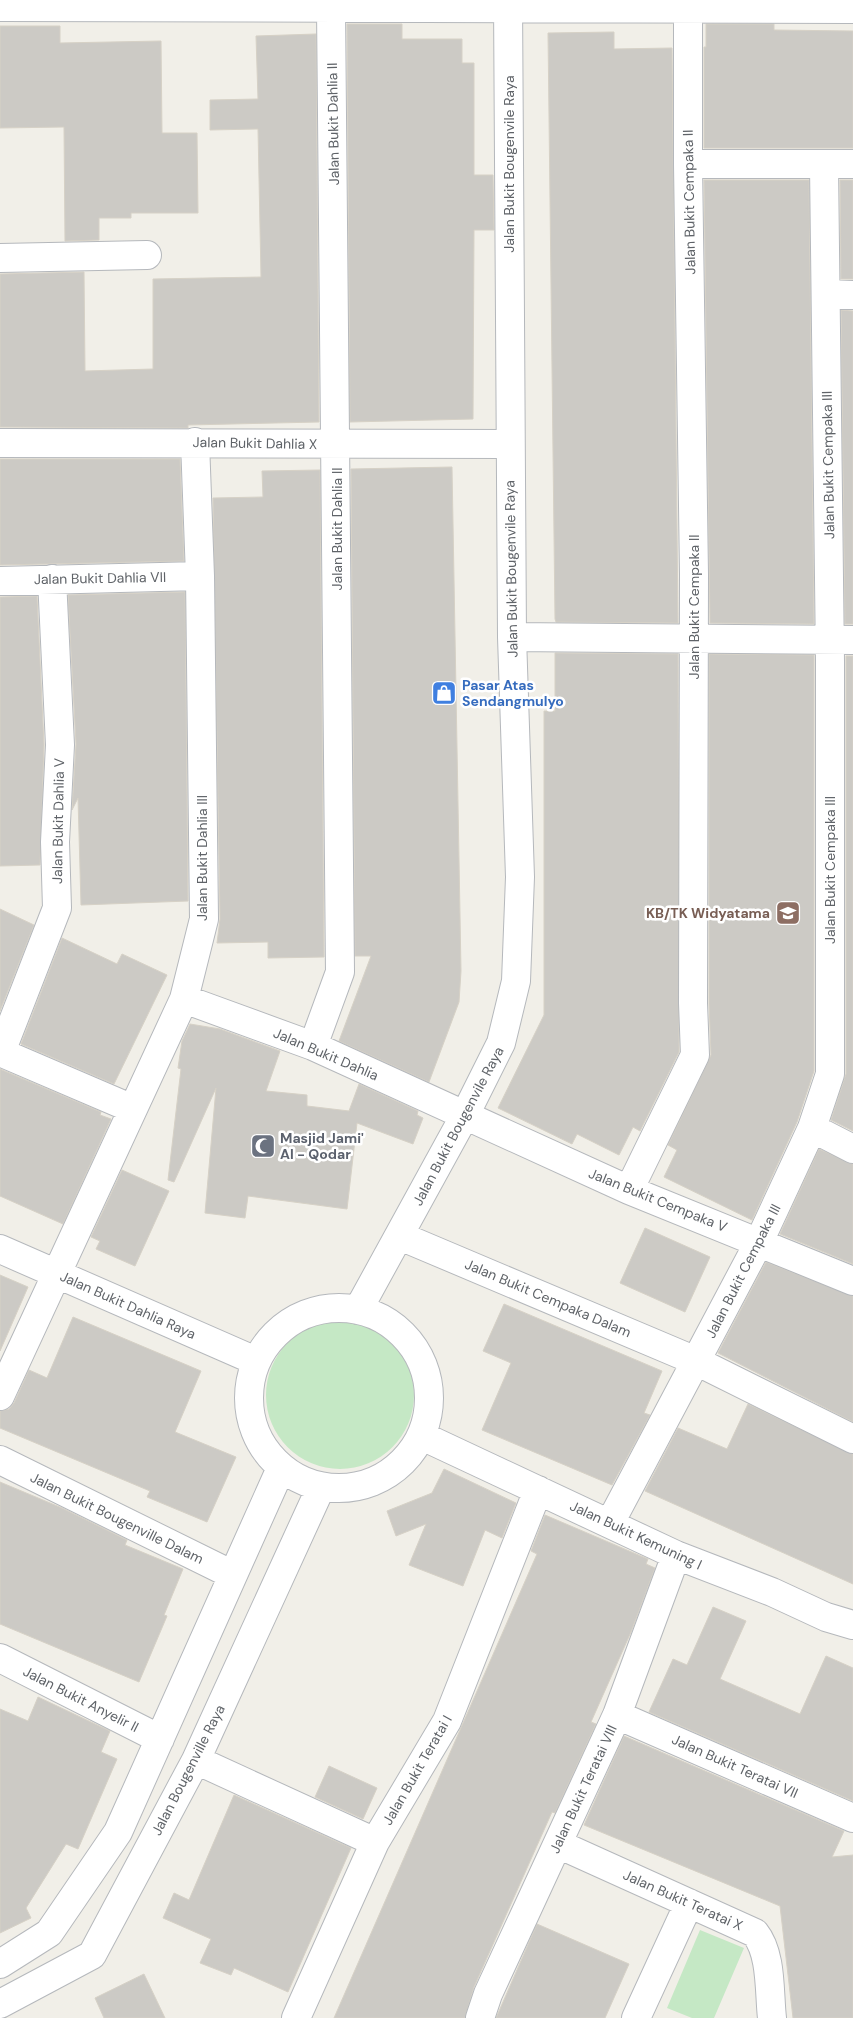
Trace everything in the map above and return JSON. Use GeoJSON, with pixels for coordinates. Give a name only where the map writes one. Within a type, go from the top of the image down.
{"type":"FeatureCollection","features":[{"type":"Feature","properties":{"kind":"street"},"geometry":{"type":"LineString","coordinates":[[0,7],[331,8],[508,3],[691,6],[823,5],[853,9]]}},
{"type":"Feature","properties":{"kind":"street","name":"Jalan Bukit Bougenvile Raya"},"geometry":{"type":"LineString","coordinates":[[358,1310],[400,1236],[501,1044],[516,981],[520,877],[512,637],[508,3]]}},
{"type":"Feature","properties":{"kind":"street","name":"Jalan Bukit Cempaka II"},"geometry":{"type":"LineString","coordinates":[[629,1190],[695,1056],[693,1003],[694,639],[688,164],[691,6]]}},
{"type":"Feature","properties":{"kind":"street","name":"Jalan Bukit Dahlia II"},"geometry":{"type":"LineString","coordinates":[[313,1046],[340,972],[331,8]]}},
{"type":"Feature","properties":{"kind":"street"},"geometry":{"type":"LineString","coordinates":[[688,164],[853,164]]}},
{"type":"Feature","properties":{"kind":"street","name":"Jalan Bukit Cempaka III"},"geometry":{"type":"LineString","coordinates":[[610,1523],[759,1242],[812,1128],[830,1074],[841,640],[826,294],[824,165]]}},
{"type":"Feature","properties":{"kind":"street"},"geometry":{"type":"LineString","coordinates":[[0,258],[147,255]]}},
{"type":"Feature","properties":{"kind":"street"},"geometry":{"type":"LineString","coordinates":[[826,294],[853,295]]}},
{"type":"Feature","properties":{"kind":"street","name":"Jalan Bukit Dahlia X"},"geometry":{"type":"LineString","coordinates":[[0,442],[195,442],[336,445],[510,444]]}},
{"type":"Feature","properties":{"kind":"street","name":"Jalan Bukit Dahlia III"},"geometry":{"type":"LineString","coordinates":[[0,1396],[184,999],[204,919],[200,576],[195,442]]}},
{"type":"Feature","properties":{"kind":"street","name":"Jalan Bukit Dahlia VII"},"geometry":{"type":"LineString","coordinates":[[0,581],[200,576]]}},
{"type":"Feature","properties":{"kind":"street","name":"Jalan Bukit Dahlia V"},"geometry":{"type":"LineString","coordinates":[[1,1052],[57,908],[55,842],[60,745],[52,580]]}},
{"type":"Feature","properties":{"kind":"street"},"geometry":{"type":"LineString","coordinates":[[512,637],[841,640]]}},
{"type":"Feature","properties":{"kind":"street","name":"Jalan Bukit Dahlia"},"geometry":{"type":"LineString","coordinates":[[184,999],[313,1046],[465,1115]]}},
{"type":"Feature","properties":{"kind":"street"},"geometry":{"type":"LineString","coordinates":[[1,1052],[133,1110]]}},
{"type":"Feature","properties":{"kind":"street","name":"Jalan Bukit Cempaka V"},"geometry":{"type":"LineString","coordinates":[[465,1115],[629,1190],[853,1281]]}},
{"type":"Feature","properties":{"kind":"street"},"geometry":{"type":"LineString","coordinates":[[812,1128],[853,1132]]}},
{"type":"Feature","properties":{"kind":"street"},"geometry":{"type":"LineString","coordinates":[[812,1128],[853,1149]]}},
{"type":"Feature","properties":{"kind":"street","name":"Jalan Bukit Cempaka Dalam"},"geometry":{"type":"LineString","coordinates":[[400,1236],[696,1361],[853,1439]]}},
{"type":"Feature","properties":{"kind":"street","name":"Jalan Bukit Dahlia Raya"},"geometry":{"type":"LineString","coordinates":[[0,1249],[256,1361]]}},
{"type":"Feature","properties":{"kind":"street"},"geometry":{"type":"LineString","coordinates":[[337,1308],[358,1310],[377,1316],[395,1326],[409,1340],[421,1357],[427,1376],[430,1396],[428,1416],[422,1436],[412,1453],[397,1468],[380,1479],[361,1486],[341,1489],[320,1487],[302,1481],[281,1468],[269,1457],[258,1439],[251,1421],[248,1400],[250,1380],[256,1361],[267,1344],[281,1329],[298,1318],[317,1311],[337,1308]]}},
{"type":"Feature","properties":{"kind":"street","name":"Jalan Bukit Kemuning I"},"geometry":{"type":"LineString","coordinates":[[422,1436],[676,1555],[772,1592],[826,1617],[853,1625]]}},
{"type":"Feature","properties":{"kind":"street","name":"Jalan Bukit Bougenville Dalam"},"geometry":{"type":"LineString","coordinates":[[0,1460],[233,1575]]}},
{"type":"Feature","properties":{"kind":"street"},"geometry":{"type":"LineString","coordinates":[[0,1964],[49,1933],[118,1832],[281,1468]]}},
{"type":"Feature","properties":{"kind":"street","name":"Jalan Bougenville Raya"},"geometry":{"type":"LineString","coordinates":[[92,1955],[196,1760],[320,1487]]}},
{"type":"Feature","properties":{"kind":"street","name":"Jalan Bukit Teratai I"},"geometry":{"type":"LineString","coordinates":[[296,2018],[375,1842],[447,1721],[538,1490]]}},
{"type":"Feature","properties":{"kind":"street","name":"Jalan Bukit Teratai VIII"},"geometry":{"type":"LineString","coordinates":[[480,2018],[488,1994],[617,1715],[676,1555]]}},
{"type":"Feature","properties":{"kind":"street","name":"Jalan Bukit Anyelir II"},"geometry":{"type":"LineString","coordinates":[[1,1661],[160,1739]]}},
{"type":"Feature","properties":{"kind":"street","name":"Jalan Bukit Teratai VII"},"geometry":{"type":"LineString","coordinates":[[617,1715],[853,1818]]}},
{"type":"Feature","properties":{"kind":"street"},"geometry":{"type":"LineString","coordinates":[[196,1760],[375,1842]]}},
{"type":"Feature","properties":{"kind":"street","name":"Jalan Bukit Teratai X"},"geometry":{"type":"LineString","coordinates":[[558,1844],[755,1933],[761,1940],[765,1954],[772,2018]]}},
{"type":"Feature","properties":{"kind":"street"},"geometry":{"type":"LineString","coordinates":[[636,2018],[689,1903]]}},
{"type":"Feature","properties":{"kind":"street"},"geometry":{"type":"LineString","coordinates":[[49,1933],[92,1955]]}},
{"type":"Feature","properties":{"kind":"street"},"geometry":{"type":"LineString","coordinates":[[0,2004],[92,1955]]}},
{"type":"Feature","properties":{"kind":"green space"},"geometry":{"type":"Polygon","coordinates":[[[340,1321],[368,1327],[392,1343],[408,1367],[414,1395],[408,1423],[392,1447],[368,1463],[340,1469],[312,1463],[288,1447],[272,1423],[266,1395],[272,1367],[288,1343],[312,1327],[340,1321]]]}},
{"type":"Feature","properties":{"kind":"green space"},"geometry":{"type":"Polygon","coordinates":[[[700,1930],[744,1948],[714,2018],[692,2018],[667,2008],[700,1930]]]}},
{"type":"Feature","properties":{"kind":"building"},"geometry":{"type":"Polygon","coordinates":[[[347,24],[402,24],[402,39],[462,39],[462,63],[474,63],[474,175],[493,175],[494,230],[474,230],[473,419],[350,422],[347,24]]]}},
{"type":"Feature","properties":{"kind":"building"},"geometry":{"type":"Polygon","coordinates":[[[706,24],[774,24],[774,30],[853,31],[853,148],[704,148],[704,47],[706,47],[706,24]]]}},
{"type":"Feature","properties":{"kind":"building"},"geometry":{"type":"Polygon","coordinates":[[[0,26],[60,26],[60,43],[161,41],[162,133],[197,133],[198,213],[131,213],[131,218],[99,218],[99,240],[65,241],[64,127],[0,128],[0,26]]]}},
{"type":"Feature","properties":{"kind":"building"},"geometry":{"type":"Polygon","coordinates":[[[614,32],[614,49],[672,48],[678,623],[556,622],[555,619],[548,33],[614,32]]]}},
{"type":"Feature","properties":{"kind":"building"},"geometry":{"type":"Polygon","coordinates":[[[316,34],[319,422],[188,425],[188,428],[0,427],[0,274],[84,272],[85,371],[153,369],[153,279],[261,277],[258,129],[210,130],[210,100],[258,99],[256,36],[316,34]]]}},
{"type":"Feature","properties":{"kind":"building"},"geometry":{"type":"Polygon","coordinates":[[[704,180],[809,180],[814,624],[710,623],[704,180]]]}},
{"type":"Feature","properties":{"kind":"building"},"geometry":{"type":"Polygon","coordinates":[[[840,180],[853,180],[853,279],[841,279],[840,180]]]}},
{"type":"Feature","properties":{"kind":"building"},"geometry":{"type":"Polygon","coordinates":[[[841,310],[853,311],[853,624],[845,624],[841,310]]]}},
{"type":"Feature","properties":{"kind":"building"},"geometry":{"type":"Polygon","coordinates":[[[0,459],[180,459],[184,561],[0,565],[0,459]]]}},
{"type":"Feature","properties":{"kind":"building"},"geometry":{"type":"Polygon","coordinates":[[[452,467],[461,971],[459,1002],[429,1082],[339,1041],[371,956],[355,956],[351,469],[452,467]]]}},
{"type":"Feature","properties":{"kind":"building"},"geometry":{"type":"Polygon","coordinates":[[[320,470],[324,957],[268,958],[268,942],[217,943],[220,919],[213,498],[263,497],[262,471],[320,470]]]}},
{"type":"Feature","properties":{"kind":"building"},"geometry":{"type":"Polygon","coordinates":[[[185,592],[188,901],[81,905],[78,798],[72,810],[76,744],[68,595],[185,592]]]}},
{"type":"Feature","properties":{"kind":"building"},"geometry":{"type":"Polygon","coordinates":[[[37,596],[44,745],[40,865],[0,866],[0,597],[37,596]]]}},
{"type":"Feature","properties":{"kind":"building"},"geometry":{"type":"Polygon","coordinates":[[[555,653],[678,654],[679,1052],[640,1131],[633,1127],[619,1155],[577,1134],[572,1144],[498,1108],[544,1015],[544,711],[555,711],[555,653]]]}},
{"type":"Feature","properties":{"kind":"building"},"geometry":{"type":"Polygon","coordinates":[[[709,654],[814,655],[814,1071],[797,1122],[752,1220],[664,1177],[677,1150],[668,1145],[711,1055],[709,1003],[709,654]]]}},
{"type":"Feature","properties":{"kind":"building"},"geometry":{"type":"Polygon","coordinates":[[[846,656],[853,656],[853,1131],[831,1120],[846,1074],[846,656]]]}},
{"type":"Feature","properties":{"kind":"building"},"geometry":{"type":"Polygon","coordinates":[[[0,909],[34,925],[0,1011],[0,909]]]}},
{"type":"Feature","properties":{"kind":"building"},"geometry":{"type":"Polygon","coordinates":[[[62,938],[117,964],[122,954],[167,975],[114,1084],[21,1044],[62,938]]]}},
{"type":"Feature","properties":{"kind":"building","name":"Masjid Jami' Al - Qodar"},"geometry":{"type":"Polygon","coordinates":[[[190,1024],[220,1029],[280,1051],[266,1091],[307,1095],[307,1106],[349,1111],[359,1084],[418,1111],[417,1115],[423,1118],[413,1144],[357,1123],[347,1209],[248,1196],[245,1218],[205,1213],[216,1088],[174,1182],[168,1180],[181,1069],[178,1068],[182,1041],[190,1024]]]}},
{"type":"Feature","properties":{"kind":"building"},"geometry":{"type":"Polygon","coordinates":[[[0,1069],[101,1112],[100,1115],[111,1119],[63,1224],[0,1196],[0,1069]]]}},
{"type":"Feature","properties":{"kind":"building"},"geometry":{"type":"Polygon","coordinates":[[[819,1149],[853,1164],[853,1264],[780,1234],[819,1149]]]}},
{"type":"Feature","properties":{"kind":"building"},"geometry":{"type":"Polygon","coordinates":[[[122,1170],[169,1191],[135,1266],[96,1249],[100,1241],[91,1237],[122,1170]]]}},
{"type":"Feature","properties":{"kind":"building"},"geometry":{"type":"Polygon","coordinates":[[[645,1228],[710,1257],[685,1312],[620,1283],[645,1228]]]}},
{"type":"Feature","properties":{"kind":"building"},"geometry":{"type":"Polygon","coordinates":[[[766,1262],[853,1296],[853,1422],[718,1353],[766,1262]]]}},
{"type":"Feature","properties":{"kind":"building"},"geometry":{"type":"Polygon","coordinates":[[[0,1275],[28,1287],[0,1351],[0,1275]]]}},
{"type":"Feature","properties":{"kind":"building"},"geometry":{"type":"Polygon","coordinates":[[[504,1304],[662,1371],[644,1413],[650,1415],[612,1485],[482,1430],[511,1363],[483,1351],[504,1304]]]}},
{"type":"Feature","properties":{"kind":"building"},"geometry":{"type":"Polygon","coordinates":[[[73,1317],[201,1371],[175,1432],[236,1457],[207,1522],[147,1497],[150,1491],[0,1428],[0,1411],[9,1409],[14,1403],[29,1370],[47,1378],[73,1317]]]}},
{"type":"Feature","properties":{"kind":"building"},"geometry":{"type":"Polygon","coordinates":[[[748,1404],[853,1454],[853,1584],[645,1491],[678,1428],[727,1449],[748,1404]]]}},
{"type":"Feature","properties":{"kind":"building"},"geometry":{"type":"Polygon","coordinates":[[[444,1469],[516,1503],[502,1538],[485,1530],[463,1586],[409,1565],[426,1524],[396,1536],[387,1511],[432,1493],[444,1469]]]}},
{"type":"Feature","properties":{"kind":"building"},"geometry":{"type":"Polygon","coordinates":[[[0,1482],[62,1508],[127,1540],[125,1545],[183,1569],[164,1615],[167,1616],[139,1682],[0,1624],[0,1482]]]}},
{"type":"Feature","properties":{"kind":"building"},"geometry":{"type":"Polygon","coordinates":[[[545,1515],[648,1559],[646,1564],[655,1568],[631,1632],[591,1722],[596,1724],[555,1813],[552,1812],[474,1987],[465,2018],[334,2018],[537,1554],[531,1551],[545,1515]]]}},
{"type":"Feature","properties":{"kind":"building"},"geometry":{"type":"Polygon","coordinates":[[[713,1607],[746,1621],[720,1679],[800,1714],[826,1656],[853,1668],[853,1801],[649,1712],[673,1659],[687,1665],[713,1607]]]}},
{"type":"Feature","properties":{"kind":"building"},"geometry":{"type":"Polygon","coordinates":[[[38,1697],[110,1731],[101,1752],[117,1759],[78,1849],[66,1844],[26,1908],[31,1918],[0,1933],[0,1709],[28,1721],[38,1697]]]}},
{"type":"Feature","properties":{"kind":"building"},"geometry":{"type":"Polygon","coordinates":[[[624,1736],[844,1831],[832,1857],[853,1855],[853,2018],[793,2018],[780,1906],[584,1825],[624,1736]]]}},
{"type":"Feature","properties":{"kind":"building"},"geometry":{"type":"Polygon","coordinates":[[[329,1766],[377,1788],[363,1819],[315,1797],[329,1766]]]}},
{"type":"Feature","properties":{"kind":"building"},"geometry":{"type":"Polygon","coordinates":[[[234,1795],[351,1848],[288,1992],[234,1968],[231,1975],[200,1963],[211,1939],[163,1918],[174,1893],[189,1900],[234,1795]]]}},
{"type":"Feature","properties":{"kind":"building"},"geometry":{"type":"Polygon","coordinates":[[[537,1924],[629,1964],[605,2018],[496,2018],[537,1924]]]}},
{"type":"Feature","properties":{"kind":"building"},"geometry":{"type":"Polygon","coordinates":[[[144,1974],[165,2018],[104,2018],[95,1998],[144,1974]]]}},
{"type":"Feature","properties":{"kind":"place","name":"Pasar Atas Sendangmulyo"},"geometry":{"type":"Point","coordinates":[444,693]}},
{"type":"Feature","properties":{"kind":"place","name":"KB/TK Widyatama"},"geometry":{"type":"Point","coordinates":[788,913]}},
{"type":"Feature","properties":{"kind":"place","name":"Masjid Jami' Al - Qodar"},"geometry":{"type":"Point","coordinates":[263,1146]}}]}
